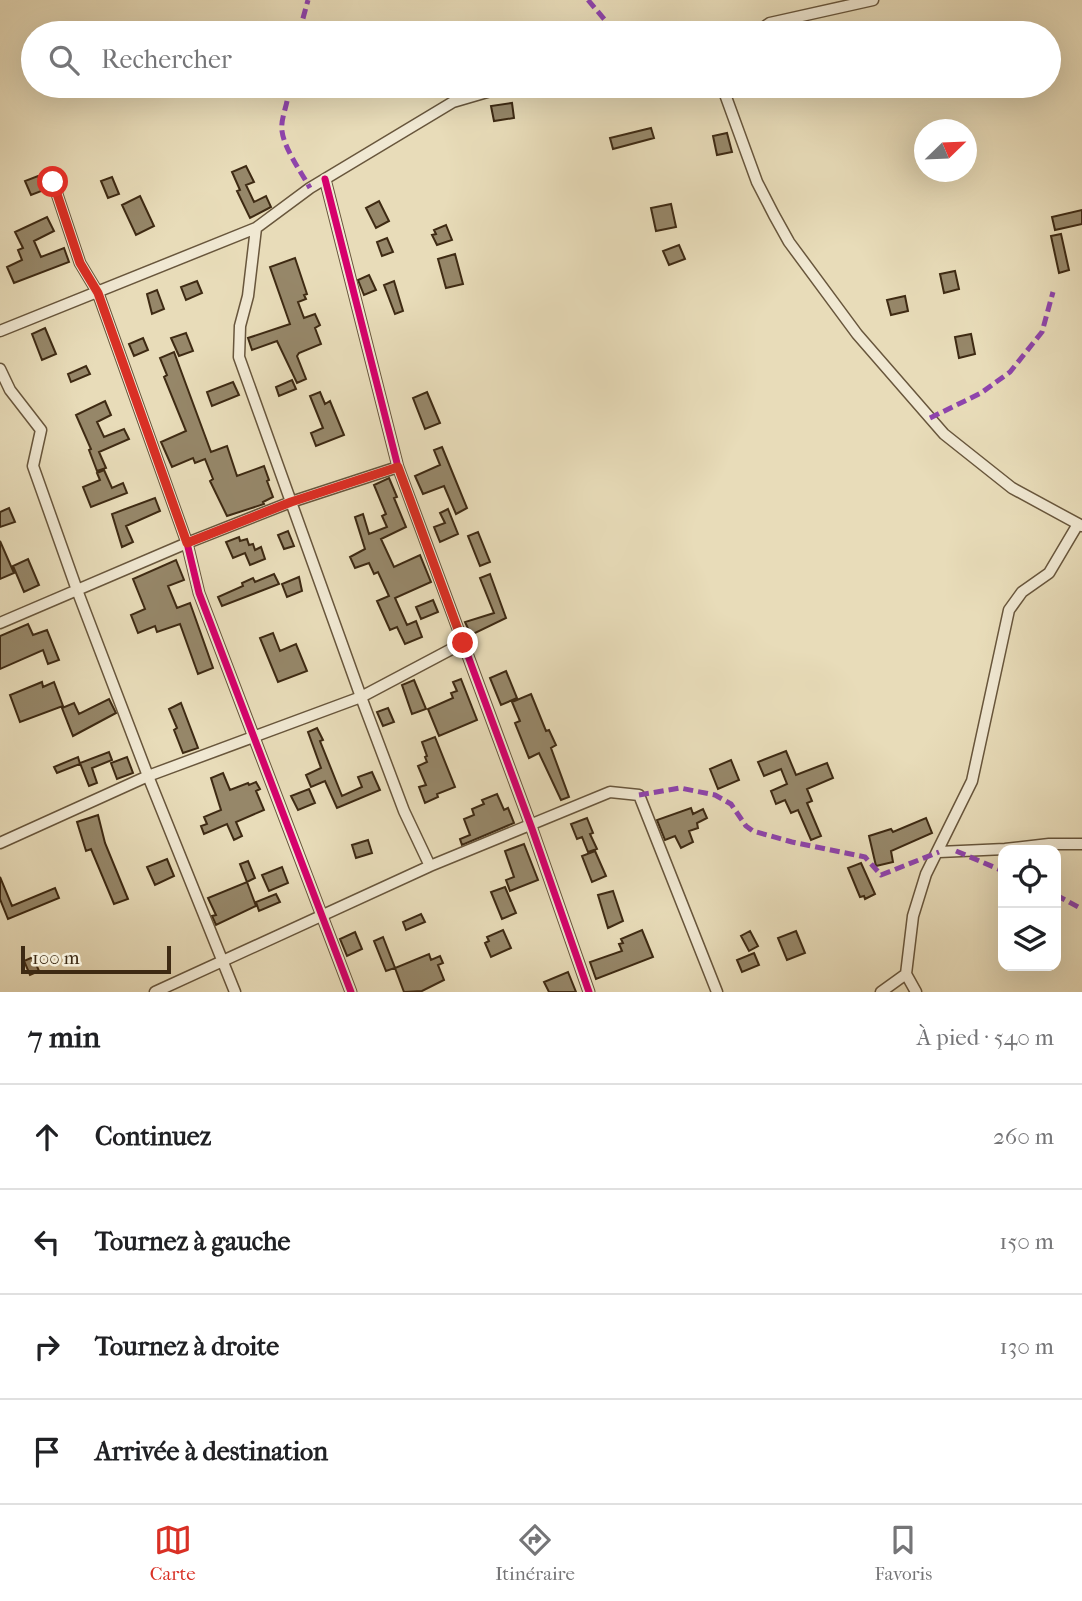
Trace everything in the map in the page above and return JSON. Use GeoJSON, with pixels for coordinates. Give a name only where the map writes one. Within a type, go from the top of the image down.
{"type":"FeatureCollection","features":[{"type":"Feature","properties":{"kind":"street"},"geometry":{"type":"LineString","coordinates":[[779,21],[873,0]]}},
{"type":"Feature","properties":{"kind":"street"},"geometry":{"type":"LineString","coordinates":[[0,331],[256,228],[310,188],[453,102],[467,98]]}},
{"type":"Feature","properties":{"kind":"street"},"geometry":{"type":"LineString","coordinates":[[726,98],[757,181],[774,215],[789,242],[857,334],[944,434],[1012,488],[1080,525],[1049,573],[1022,592],[1009,610],[972,780],[926,874],[913,916],[906,974],[916,992]]}},
{"type":"Feature","properties":{"kind":"street"},"geometry":{"type":"LineString","coordinates":[[325,179],[398,467],[531,826],[589,992]]}},
{"type":"Feature","properties":{"kind":"street"},"geometry":{"type":"LineString","coordinates":[[53,182],[80,263],[98,293],[187,543],[199,593],[351,992]]}},
{"type":"Feature","properties":{"kind":"street"},"geometry":{"type":"LineString","coordinates":[[256,228],[248,296],[240,326],[239,357],[361,697],[404,811],[430,866]]}},
{"type":"Feature","properties":{"kind":"street"},"geometry":{"type":"LineString","coordinates":[[0,369],[9,390],[41,430],[33,467],[76,590],[235,992]]}},
{"type":"Feature","properties":{"kind":"street"},"geometry":{"type":"LineString","coordinates":[[0,623],[291,502],[398,467]]}},
{"type":"Feature","properties":{"kind":"street"},"geometry":{"type":"LineString","coordinates":[[0,843],[148,776],[361,697],[463,643]]}},
{"type":"Feature","properties":{"kind":"street"},"geometry":{"type":"LineString","coordinates":[[155,992],[430,866],[610,792],[639,795],[717,992]]}},
{"type":"Feature","properties":{"kind":"street"},"geometry":{"type":"LineString","coordinates":[[939,852],[1082,844]]}},
{"type":"Feature","properties":{"kind":"street"},"geometry":{"type":"LineString","coordinates":[[881,992],[906,974]]}},
{"type":"Feature","properties":{"kind":"building"},"geometry":{"type":"Polygon","coordinates":[[[512,103],[514,118],[494,121],[491,106],[512,103]]]}},
{"type":"Feature","properties":{"kind":"building"},"geometry":{"type":"Polygon","coordinates":[[[651,128],[654,138],[613,149],[610,138],[651,128]]]}},
{"type":"Feature","properties":{"kind":"building"},"geometry":{"type":"Polygon","coordinates":[[[727,133],[732,152],[717,155],[713,136],[727,133]]]}},
{"type":"Feature","properties":{"kind":"building"},"geometry":{"type":"Polygon","coordinates":[[[246,166],[254,182],[246,185],[254,202],[266,196],[271,207],[250,218],[237,191],[240,190],[232,172],[246,166]]]}},
{"type":"Feature","properties":{"kind":"building"},"geometry":{"type":"Polygon","coordinates":[[[38,176],[44,190],[31,195],[25,181],[38,176]]]}},
{"type":"Feature","properties":{"kind":"building"},"geometry":{"type":"Polygon","coordinates":[[[112,177],[119,194],[108,198],[101,181],[112,177]]]}},
{"type":"Feature","properties":{"kind":"building"},"geometry":{"type":"Polygon","coordinates":[[[140,196],[154,226],[136,235],[122,205],[140,196]]]}},
{"type":"Feature","properties":{"kind":"building"},"geometry":{"type":"Polygon","coordinates":[[[379,201],[389,221],[376,228],[366,208],[379,201]]]}},
{"type":"Feature","properties":{"kind":"building"},"geometry":{"type":"Polygon","coordinates":[[[671,204],[676,227],[656,231],[651,208],[671,204]]]}},
{"type":"Feature","properties":{"kind":"building"},"geometry":{"type":"Polygon","coordinates":[[[1082,210],[1082,224],[1055,230],[1052,217],[1082,210]]]}},
{"type":"Feature","properties":{"kind":"building"},"geometry":{"type":"Polygon","coordinates":[[[47,217],[54,231],[34,241],[41,257],[64,248],[69,262],[14,283],[7,267],[22,260],[18,250],[23,248],[15,232],[47,217]]]}},
{"type":"Feature","properties":{"kind":"building"},"geometry":{"type":"Polygon","coordinates":[[[446,225],[452,240],[437,245],[432,235],[436,234],[434,230],[446,225]]]}},
{"type":"Feature","properties":{"kind":"building"},"geometry":{"type":"Polygon","coordinates":[[[1061,234],[1069,270],[1059,273],[1051,236],[1061,234]]]}},
{"type":"Feature","properties":{"kind":"building"},"geometry":{"type":"Polygon","coordinates":[[[387,238],[393,252],[382,256],[377,242],[387,238]]]}},
{"type":"Feature","properties":{"kind":"building"},"geometry":{"type":"Polygon","coordinates":[[[679,245],[685,259],[669,265],[663,251],[679,245]]]}},
{"type":"Feature","properties":{"kind":"building"},"geometry":{"type":"Polygon","coordinates":[[[455,254],[463,284],[446,288],[438,259],[455,254]]]}},
{"type":"Feature","properties":{"kind":"building"},"geometry":{"type":"Polygon","coordinates":[[[295,258],[307,294],[304,295],[306,299],[298,302],[304,318],[315,314],[320,325],[315,328],[321,344],[297,356],[306,379],[297,383],[277,341],[252,350],[248,338],[290,324],[270,267],[295,258]]]}},
{"type":"Feature","properties":{"kind":"building"},"geometry":{"type":"Polygon","coordinates":[[[955,271],[959,289],[944,293],[940,274],[955,271]]]}},
{"type":"Feature","properties":{"kind":"building"},"geometry":{"type":"Polygon","coordinates":[[[369,275],[376,290],[364,295],[358,280],[369,275]]]}},
{"type":"Feature","properties":{"kind":"building"},"geometry":{"type":"Polygon","coordinates":[[[197,281],[202,293],[186,300],[181,287],[197,281]]]}},
{"type":"Feature","properties":{"kind":"building"},"geometry":{"type":"Polygon","coordinates":[[[394,281],[403,311],[395,314],[384,285],[394,281]]]}},
{"type":"Feature","properties":{"kind":"building"},"geometry":{"type":"Polygon","coordinates":[[[157,290],[164,309],[152,314],[147,294],[157,290]]]}},
{"type":"Feature","properties":{"kind":"building"},"geometry":{"type":"Polygon","coordinates":[[[905,296],[908,311],[891,315],[887,300],[905,296]]]}},
{"type":"Feature","properties":{"kind":"building"},"geometry":{"type":"Polygon","coordinates":[[[45,328],[56,354],[42,360],[32,334],[45,328]]]}},
{"type":"Feature","properties":{"kind":"building"},"geometry":{"type":"Polygon","coordinates":[[[186,333],[193,351],[179,356],[171,338],[186,333]]]}},
{"type":"Feature","properties":{"kind":"building"},"geometry":{"type":"Polygon","coordinates":[[[971,334],[975,354],[959,358],[955,337],[971,334]]]}},
{"type":"Feature","properties":{"kind":"building"},"geometry":{"type":"Polygon","coordinates":[[[143,338],[148,350],[134,356],[129,344],[143,338]]]}},
{"type":"Feature","properties":{"kind":"building"},"geometry":{"type":"Polygon","coordinates":[[[174,352],[211,452],[227,446],[237,476],[264,466],[273,497],[263,502],[264,504],[227,516],[210,481],[213,479],[205,459],[195,463],[193,458],[172,467],[161,442],[186,431],[164,377],[167,375],[160,358],[174,352]]]}},
{"type":"Feature","properties":{"kind":"building"},"geometry":{"type":"Polygon","coordinates":[[[86,366],[90,374],[71,382],[68,374],[86,366]]]}},
{"type":"Feature","properties":{"kind":"building"},"geometry":{"type":"Polygon","coordinates":[[[292,380],[296,389],[279,396],[276,387],[292,380]]]}},
{"type":"Feature","properties":{"kind":"building"},"geometry":{"type":"Polygon","coordinates":[[[233,382],[239,395],[212,406],[207,392],[233,382]]]}},
{"type":"Feature","properties":{"kind":"building"},"geometry":{"type":"Polygon","coordinates":[[[320,392],[325,404],[330,401],[344,435],[316,446],[311,433],[323,428],[310,396],[320,392]]]}},
{"type":"Feature","properties":{"kind":"building"},"geometry":{"type":"Polygon","coordinates":[[[427,392],[440,423],[425,429],[413,398],[427,392]]]}},
{"type":"Feature","properties":{"kind":"building"},"geometry":{"type":"Polygon","coordinates":[[[105,401],[111,415],[97,422],[104,437],[124,429],[129,439],[99,452],[106,468],[97,471],[89,450],[91,449],[76,415],[105,401]]]}},
{"type":"Feature","properties":{"kind":"building"},"geometry":{"type":"Polygon","coordinates":[[[442,447],[467,508],[456,514],[444,486],[423,494],[415,476],[440,465],[434,450],[442,447]]]}},
{"type":"Feature","properties":{"kind":"building"},"geometry":{"type":"Polygon","coordinates":[[[104,470],[112,488],[123,483],[127,493],[91,507],[83,487],[100,480],[97,473],[104,470]]]}},
{"type":"Feature","properties":{"kind":"building"},"geometry":{"type":"Polygon","coordinates":[[[389,478],[406,527],[381,539],[394,567],[420,555],[431,582],[395,598],[407,625],[416,621],[422,637],[405,644],[397,627],[390,630],[377,601],[389,596],[378,572],[374,574],[369,563],[355,568],[350,557],[365,549],[355,517],[363,514],[369,534],[387,527],[382,516],[386,514],[374,485],[389,478]]]}},
{"type":"Feature","properties":{"kind":"building"},"geometry":{"type":"Polygon","coordinates":[[[155,498],[160,511],[126,526],[133,542],[122,547],[112,514],[155,498]]]}},
{"type":"Feature","properties":{"kind":"building"},"geometry":{"type":"Polygon","coordinates":[[[9,508],[15,522],[0,527],[0,512],[9,508]]]}},
{"type":"Feature","properties":{"kind":"building"},"geometry":{"type":"Polygon","coordinates":[[[448,509],[458,534],[440,542],[434,527],[445,523],[440,513],[448,509]]]}},
{"type":"Feature","properties":{"kind":"building"},"geometry":{"type":"Polygon","coordinates":[[[288,531],[294,546],[284,549],[278,535],[288,531]]]}},
{"type":"Feature","properties":{"kind":"building"},"geometry":{"type":"Polygon","coordinates":[[[478,532],[490,562],[480,566],[468,536],[478,532]]]}},
{"type":"Feature","properties":{"kind":"building"},"geometry":{"type":"Polygon","coordinates":[[[239,537],[240,541],[247,539],[255,550],[261,547],[265,559],[250,565],[245,553],[233,558],[226,542],[239,537]]]}},
{"type":"Feature","properties":{"kind":"building"},"geometry":{"type":"Polygon","coordinates":[[[0,541],[14,573],[0,579],[0,541]]]}},
{"type":"Feature","properties":{"kind":"building"},"geometry":{"type":"Polygon","coordinates":[[[28,559],[39,585],[24,592],[13,566],[28,559]]]}},
{"type":"Feature","properties":{"kind":"building"},"geometry":{"type":"Polygon","coordinates":[[[176,560],[184,580],[168,586],[177,608],[190,603],[213,668],[198,674],[180,624],[157,632],[155,626],[138,633],[131,615],[145,609],[133,579],[176,560]]]}},
{"type":"Feature","properties":{"kind":"building"},"geometry":{"type":"Polygon","coordinates":[[[274,574],[279,584],[222,606],[218,597],[243,586],[242,583],[253,578],[255,582],[274,574]]]}},
{"type":"Feature","properties":{"kind":"building"},"geometry":{"type":"Polygon","coordinates":[[[490,574],[506,618],[471,635],[465,622],[494,613],[480,578],[490,574]]]}},
{"type":"Feature","properties":{"kind":"building"},"geometry":{"type":"Polygon","coordinates":[[[299,577],[302,591],[287,597],[282,584],[299,577]]]}},
{"type":"Feature","properties":{"kind":"building"},"geometry":{"type":"Polygon","coordinates":[[[433,600],[438,612],[421,619],[416,607],[433,600]]]}},
{"type":"Feature","properties":{"kind":"building"},"geometry":{"type":"Polygon","coordinates":[[[28,624],[33,635],[47,630],[59,660],[48,664],[43,650],[0,669],[0,636],[28,624]]]}},
{"type":"Feature","properties":{"kind":"building"},"geometry":{"type":"Polygon","coordinates":[[[273,633],[280,651],[296,644],[307,671],[278,682],[260,638],[273,633]]]}},
{"type":"Feature","properties":{"kind":"building"},"geometry":{"type":"Polygon","coordinates":[[[506,671],[517,698],[501,705],[490,678],[506,671]]]}},
{"type":"Feature","properties":{"kind":"building"},"geometry":{"type":"Polygon","coordinates":[[[461,679],[477,720],[439,736],[428,709],[453,698],[451,693],[457,691],[453,682],[461,679]]]}},
{"type":"Feature","properties":{"kind":"building"},"geometry":{"type":"Polygon","coordinates":[[[414,680],[426,709],[412,714],[402,685],[414,680]]]}},
{"type":"Feature","properties":{"kind":"building"},"geometry":{"type":"Polygon","coordinates":[[[42,682],[43,687],[54,682],[63,706],[20,722],[10,695],[42,682]]]}},
{"type":"Feature","properties":{"kind":"building"},"geometry":{"type":"Polygon","coordinates":[[[531,694],[546,731],[549,730],[556,745],[551,748],[569,797],[561,800],[539,753],[529,758],[515,723],[520,721],[512,702],[531,694]]]}},
{"type":"Feature","properties":{"kind":"building"},"geometry":{"type":"Polygon","coordinates":[[[109,699],[116,713],[73,736],[62,708],[74,703],[79,714],[109,699]]]}},
{"type":"Feature","properties":{"kind":"building"},"geometry":{"type":"Polygon","coordinates":[[[181,703],[198,748],[183,753],[169,709],[181,703]]]}},
{"type":"Feature","properties":{"kind":"building"},"geometry":{"type":"Polygon","coordinates":[[[388,708],[394,722],[383,726],[377,712],[388,708]]]}},
{"type":"Feature","properties":{"kind":"building"},"geometry":{"type":"Polygon","coordinates":[[[317,728],[342,796],[362,787],[358,777],[372,772],[380,790],[337,808],[325,781],[311,787],[306,775],[321,768],[308,732],[317,728]]]}},
{"type":"Feature","properties":{"kind":"building"},"geometry":{"type":"Polygon","coordinates":[[[435,737],[455,787],[437,794],[438,797],[425,803],[419,787],[426,785],[418,766],[427,762],[422,742],[435,737]]]}},
{"type":"Feature","properties":{"kind":"building"},"geometry":{"type":"Polygon","coordinates":[[[786,751],[796,775],[827,763],[833,778],[807,789],[812,801],[807,803],[821,836],[811,840],[798,810],[791,813],[785,800],[776,804],[771,791],[787,784],[781,769],[764,776],[758,762],[786,751]]]}},
{"type":"Feature","properties":{"kind":"building"},"geometry":{"type":"Polygon","coordinates":[[[109,752],[112,760],[92,768],[97,783],[89,786],[80,763],[109,752]]]}},
{"type":"Feature","properties":{"kind":"building"},"geometry":{"type":"Polygon","coordinates":[[[78,757],[80,764],[57,773],[54,767],[78,757]]]}},
{"type":"Feature","properties":{"kind":"building"},"geometry":{"type":"Polygon","coordinates":[[[127,757],[133,773],[117,779],[111,763],[127,757]]]}},
{"type":"Feature","properties":{"kind":"building"},"geometry":{"type":"Polygon","coordinates":[[[731,760],[739,780],[718,789],[710,769],[731,760]]]}},
{"type":"Feature","properties":{"kind":"building"},"geometry":{"type":"Polygon","coordinates":[[[223,773],[230,790],[256,782],[260,789],[256,791],[264,810],[236,822],[242,836],[234,840],[227,824],[204,834],[201,826],[207,824],[204,817],[221,810],[211,778],[223,773]]]}},
{"type":"Feature","properties":{"kind":"building"},"geometry":{"type":"Polygon","coordinates":[[[309,789],[315,803],[298,810],[291,796],[309,789]]]}},
{"type":"Feature","properties":{"kind":"building"},"geometry":{"type":"Polygon","coordinates":[[[497,794],[504,810],[508,808],[514,823],[462,845],[460,839],[470,835],[464,819],[474,815],[472,809],[484,804],[482,800],[497,794]]]}},
{"type":"Feature","properties":{"kind":"building"},"geometry":{"type":"Polygon","coordinates":[[[691,808],[693,814],[703,809],[707,818],[697,823],[698,828],[689,831],[693,842],[681,848],[675,836],[665,840],[657,820],[691,808]]]}},
{"type":"Feature","properties":{"kind":"building"},"geometry":{"type":"Polygon","coordinates":[[[98,815],[105,843],[128,899],[114,904],[91,849],[86,851],[77,822],[98,815]]]}},
{"type":"Feature","properties":{"kind":"building"},"geometry":{"type":"Polygon","coordinates":[[[587,818],[597,849],[588,852],[582,837],[577,839],[571,824],[587,818]]]}},
{"type":"Feature","properties":{"kind":"building"},"geometry":{"type":"Polygon","coordinates":[[[926,818],[932,833],[891,851],[893,862],[876,866],[869,836],[891,829],[893,832],[926,818]]]}},
{"type":"Feature","properties":{"kind":"building"},"geometry":{"type":"Polygon","coordinates":[[[368,840],[372,853],[356,858],[352,845],[368,840]]]}},
{"type":"Feature","properties":{"kind":"building"},"geometry":{"type":"Polygon","coordinates":[[[524,844],[538,880],[510,891],[506,880],[514,877],[505,851],[524,844]]]}},
{"type":"Feature","properties":{"kind":"building"},"geometry":{"type":"Polygon","coordinates":[[[595,851],[606,876],[592,882],[582,856],[595,851]]]}},
{"type":"Feature","properties":{"kind":"building"},"geometry":{"type":"Polygon","coordinates":[[[167,859],[174,876],[155,885],[147,867],[167,859]]]}},
{"type":"Feature","properties":{"kind":"building"},"geometry":{"type":"Polygon","coordinates":[[[248,861],[255,878],[247,882],[240,864],[248,861]]]}},
{"type":"Feature","properties":{"kind":"building"},"geometry":{"type":"Polygon","coordinates":[[[861,863],[875,894],[865,899],[864,896],[860,897],[848,868],[861,863]]]}},
{"type":"Feature","properties":{"kind":"building"},"geometry":{"type":"Polygon","coordinates":[[[282,867],[288,883],[269,891],[262,875],[282,867]]]}},
{"type":"Feature","properties":{"kind":"building"},"geometry":{"type":"Polygon","coordinates":[[[0,877],[12,906],[55,888],[59,898],[8,919],[0,899],[0,877]]]}},
{"type":"Feature","properties":{"kind":"building"},"geometry":{"type":"Polygon","coordinates":[[[247,882],[256,906],[216,925],[212,916],[216,915],[208,898],[247,882]]]}},
{"type":"Feature","properties":{"kind":"building"},"geometry":{"type":"Polygon","coordinates":[[[505,887],[516,913],[502,919],[491,892],[505,887]]]}},
{"type":"Feature","properties":{"kind":"building"},"geometry":{"type":"Polygon","coordinates":[[[613,891],[623,921],[608,928],[598,895],[613,891]]]}},
{"type":"Feature","properties":{"kind":"building"},"geometry":{"type":"Polygon","coordinates":[[[276,894],[280,902],[259,911],[256,902],[276,894]]]}},
{"type":"Feature","properties":{"kind":"building"},"geometry":{"type":"Polygon","coordinates":[[[421,914],[425,922],[406,930],[403,922],[421,914]]]}},
{"type":"Feature","properties":{"kind":"building"},"geometry":{"type":"Polygon","coordinates":[[[503,930],[511,948],[491,957],[485,943],[489,941],[487,937],[503,930]]]}},
{"type":"Feature","properties":{"kind":"building"},"geometry":{"type":"Polygon","coordinates":[[[642,930],[653,957],[596,979],[590,962],[622,951],[619,944],[623,943],[621,939],[642,930]]]}},
{"type":"Feature","properties":{"kind":"building"},"geometry":{"type":"Polygon","coordinates":[[[750,931],[758,946],[749,951],[741,936],[750,931]]]}},
{"type":"Feature","properties":{"kind":"building"},"geometry":{"type":"Polygon","coordinates":[[[796,931],[805,953],[787,960],[778,938],[796,931]]]}},
{"type":"Feature","properties":{"kind":"building"},"geometry":{"type":"Polygon","coordinates":[[[355,932],[362,949],[347,956],[340,939],[355,932]]]}},
{"type":"Feature","properties":{"kind":"building"},"geometry":{"type":"Polygon","coordinates":[[[383,937],[395,968],[386,971],[374,941],[383,937]]]}},
{"type":"Feature","properties":{"kind":"building"},"geometry":{"type":"Polygon","coordinates":[[[754,953],[759,965],[742,972],[737,960],[754,953]]]}},
{"type":"Feature","properties":{"kind":"building"},"geometry":{"type":"Polygon","coordinates":[[[429,954],[431,960],[440,956],[443,963],[438,965],[444,980],[422,991],[404,992],[395,968],[429,954]]]}},
{"type":"Feature","properties":{"kind":"building"},"geometry":{"type":"Polygon","coordinates":[[[33,957],[39,971],[30,975],[24,961],[33,957]]]}},
{"type":"Feature","properties":{"kind":"building"},"geometry":{"type":"Polygon","coordinates":[[[568,972],[576,992],[549,992],[544,982],[568,972]]]}},
{"type":"Feature","properties":{"kind":"marked path"},"geometry":{"type":"LineString","coordinates":[[302,21],[308,0]]}},
{"type":"Feature","properties":{"kind":"marked path"},"geometry":{"type":"LineString","coordinates":[[588,0],[606,21]]}},
{"type":"Feature","properties":{"kind":"marked path"},"geometry":{"type":"LineString","coordinates":[[288,98],[282,126],[283,138],[310,188]]}},
{"type":"Feature","properties":{"kind":"marked path"},"geometry":{"type":"LineString","coordinates":[[930,418],[981,393],[1010,372],[1042,332],[1053,292]]}},
{"type":"Feature","properties":{"kind":"marked path"},"geometry":{"type":"LineString","coordinates":[[639,795],[680,788],[715,795],[731,804],[746,826],[753,831],[865,857],[881,875],[939,852]]}},
{"type":"Feature","properties":{"kind":"marked path"},"geometry":{"type":"LineString","coordinates":[[956,851],[998,869]]}},
{"type":"Feature","properties":{"kind":"marked path"},"geometry":{"type":"LineString","coordinates":[[1061,898],[1082,909]]}},
{"type":"Feature","properties":{"kind":"cycle path"},"geometry":{"type":"LineString","coordinates":[[325,179],[398,467],[531,826],[589,992]]}},
{"type":"Feature","properties":{"kind":"cycle path"},"geometry":{"type":"LineString","coordinates":[[53,182],[80,263],[98,293],[187,543],[199,593],[351,992]]}},
{"type":"Feature","properties":{"kind":"route"},"geometry":{"type":"LineString","coordinates":[[53,182],[80,263],[98,293],[187,543],[291,502],[398,467],[463,643]]}}]}
